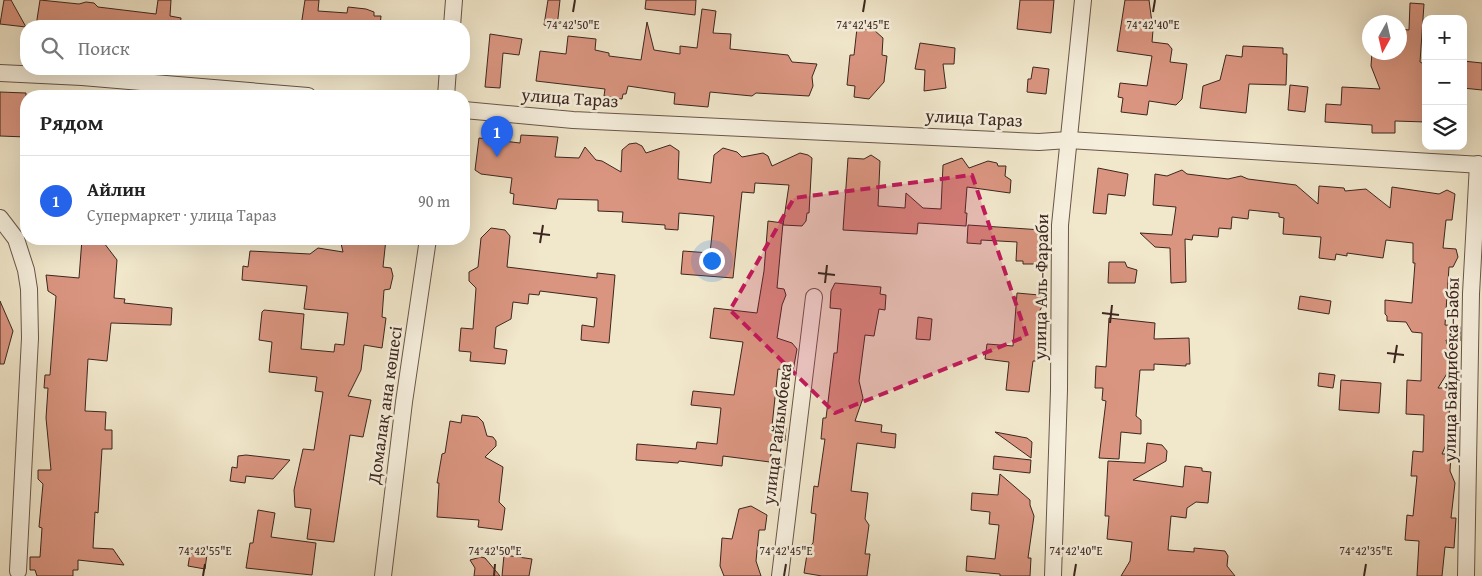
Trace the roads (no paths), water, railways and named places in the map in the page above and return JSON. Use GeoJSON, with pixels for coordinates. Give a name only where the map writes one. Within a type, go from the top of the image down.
{"type":"FeatureCollection","features":[{"type":"Feature","properties":{"kind":"street"},"geometry":{"type":"LineString","coordinates":[[452,20],[454,0]]}},
{"type":"Feature","properties":{"kind":"street","name":"улица Аль-Фараби"},"geometry":{"type":"LineString","coordinates":[[1053,576],[1059,390],[1060,225],[1083,0]]}},
{"type":"Feature","properties":{"kind":"street"},"geometry":{"type":"LineString","coordinates":[[0,73],[20,74]]}},
{"type":"Feature","properties":{"kind":"street"},"geometry":{"type":"LineString","coordinates":[[41,75],[237,90]]}},
{"type":"Feature","properties":{"kind":"street"},"geometry":{"type":"LineString","coordinates":[[446,90],[448,75]]}},
{"type":"Feature","properties":{"kind":"street","name":"улица Тараз"},"geometry":{"type":"LineString","coordinates":[[470,111],[593,121],[1039,142],[1068,140],[1480,164]]}},
{"type":"Feature","properties":{"kind":"street","name":"улица Байдибека-Бабы"},"geometry":{"type":"LineString","coordinates":[[1466,576],[1471,294],[1480,164]]}},
{"type":"Feature","properties":{"kind":"street"},"geometry":{"type":"LineString","coordinates":[[0,218],[16,239],[26,270],[29,289],[30,338],[18,571]]}},
{"type":"Feature","properties":{"kind":"street","name":"Домалақ ана көшесі"},"geometry":{"type":"LineString","coordinates":[[383,576],[404,402],[427,245]]}},
{"type":"Feature","properties":{"kind":"street","name":"улица Райымбека"},"geometry":{"type":"LineString","coordinates":[[780,576],[814,297]]}},
{"type":"Feature","properties":{"kind":"place","name":"Айлин"},"geometry":{"type":"Point","coordinates":[497,157]}}]}
